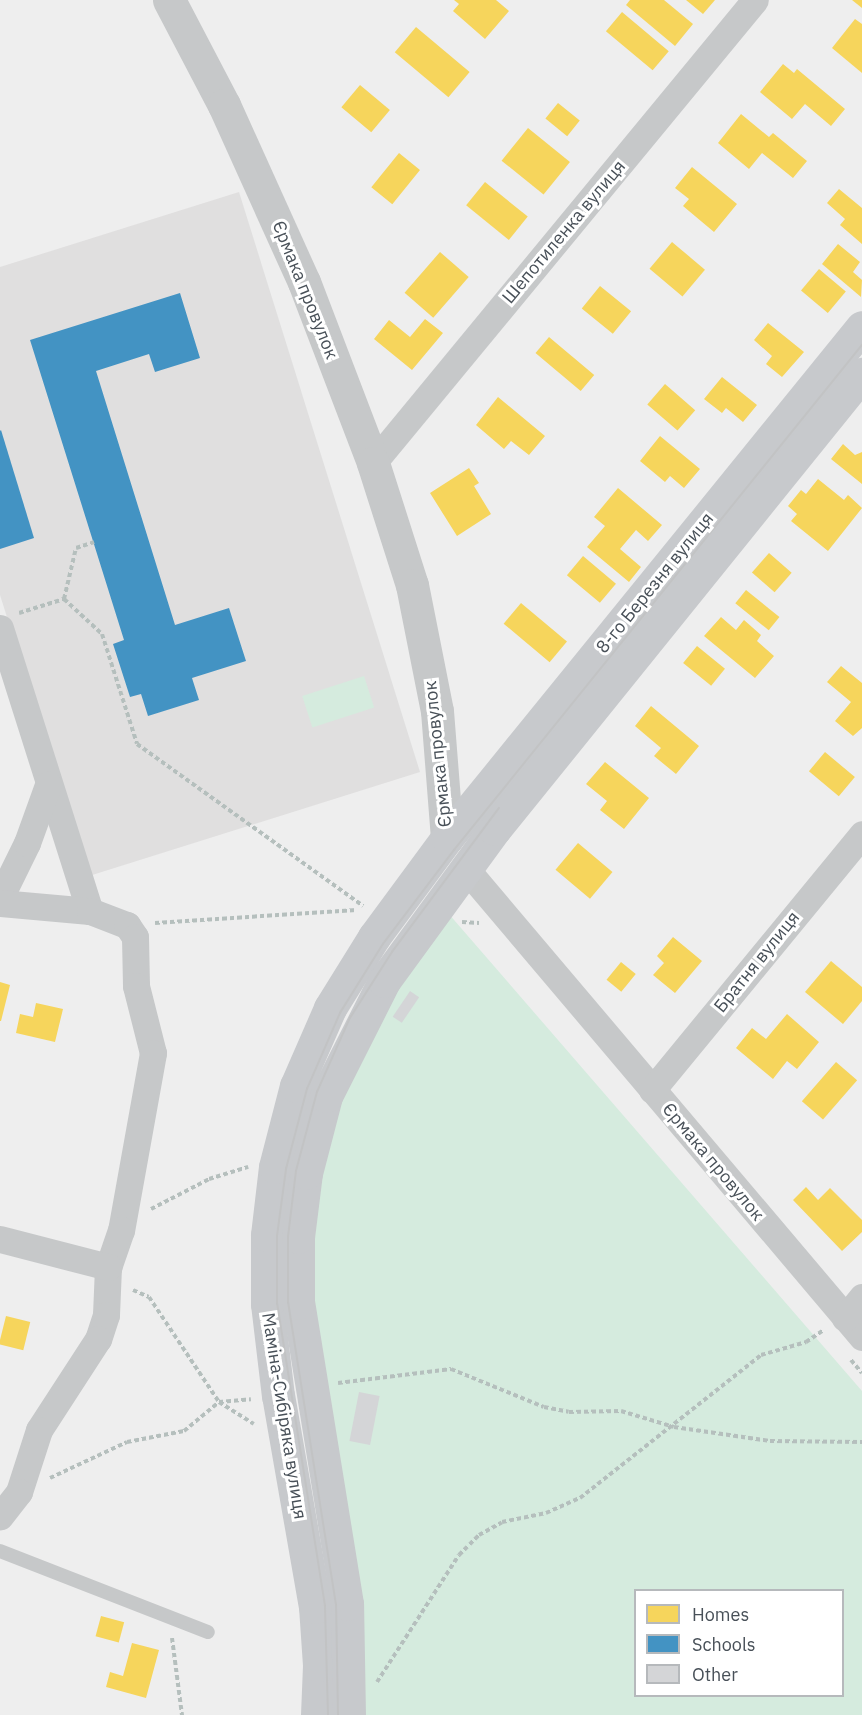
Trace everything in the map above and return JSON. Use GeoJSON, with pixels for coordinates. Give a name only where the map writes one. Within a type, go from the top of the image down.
{"type":"FeatureCollection","features":[{"type":"Feature","properties":{"kind":"main road","name":"8-го Березня вулиця"},"geometry":{"type":"LineString","coordinates":[[447,838],[862,327]]}},
{"type":"Feature","properties":{"kind":"main road","name":"8-го Березня вулиця"},"geometry":{"type":"LineString","coordinates":[[466,869],[862,374]]}},
{"type":"Feature","properties":{"kind":"main road","name":"Єрмака провулок"},"geometry":{"type":"LineString","coordinates":[[447,838],[466,869]]}},
{"type":"Feature","properties":{"kind":"main road","name":"Маміна-Сибіряка вулиця"},"geometry":{"type":"LineString","coordinates":[[317,1715],[315,1607],[278,1396],[267,1304],[267,1235],[275,1167],[296,1086],[330,1008],[374,937],[447,838]]}},
{"type":"Feature","properties":{"kind":"main road","name":"Маміна-Сибіряка вулиця"},"geometry":{"type":"LineString","coordinates":[[349,1715],[347,1604],[298,1302],[298,1237],[306,1173],[326,1096],[384,981],[466,869]]}},
{"type":"Feature","properties":{"kind":"street","name":"Єрмака провулок"},"geometry":{"type":"LineString","coordinates":[[169,0],[224,105],[304,282],[373,463],[412,585],[437,711],[447,838]]}},
{"type":"Feature","properties":{"kind":"street","name":"Шепотиленка вулиця"},"geometry":{"type":"LineString","coordinates":[[373,463],[755,0]]}},
{"type":"Feature","properties":{"kind":"street"},"geometry":{"type":"LineString","coordinates":[[5,622],[48,785],[90,911]]}},
{"type":"Feature","properties":{"kind":"street"},"geometry":{"type":"LineString","coordinates":[[0,898],[27,843],[48,785]]}},
{"type":"Feature","properties":{"kind":"street","name":"Братня вулиця"},"geometry":{"type":"LineString","coordinates":[[652,1090],[862,834]]}},
{"type":"Feature","properties":{"kind":"street","name":"Єрмака провулок"},"geometry":{"type":"LineString","coordinates":[[466,869],[652,1090],[857,1317]]}},
{"type":"Feature","properties":{"kind":"street"},"geometry":{"type":"LineString","coordinates":[[0,903],[90,911],[127,925],[135,937],[136,986],[153,1053],[121,1230],[108,1267],[105,1315],[98,1339],[39,1430],[19,1492],[0,1516]]}},
{"type":"Feature","properties":{"kind":"street"},"geometry":{"type":"LineString","coordinates":[[0,1239],[108,1267]]}},
{"type":"Feature","properties":{"kind":"lane"},"geometry":{"type":"LineString","coordinates":[[0,1551],[208,1632]]}},
{"type":"Feature","properties":{"kind":"path"},"geometry":{"type":"LineString","coordinates":[[64,599],[76,548],[94,542]]}},
{"type":"Feature","properties":{"kind":"path"},"geometry":{"type":"LineString","coordinates":[[5,622],[64,599]]}},
{"type":"Feature","properties":{"kind":"path"},"geometry":{"type":"LineString","coordinates":[[64,599],[102,634],[137,744],[368,910],[127,925]]}},
{"type":"Feature","properties":{"kind":"path"},"geometry":{"type":"LineString","coordinates":[[121,1230],[163,1201],[200,1183],[258,1164]]}},
{"type":"Feature","properties":{"kind":"path"},"geometry":{"type":"LineString","coordinates":[[19,1492],[128,1442],[183,1431],[219,1402],[149,1297],[126,1287],[108,1267]]}},
{"type":"Feature","properties":{"kind":"path"},"geometry":{"type":"LineString","coordinates":[[375,1685],[459,1555],[479,1536],[502,1522],[546,1513],[580,1498],[674,1427],[761,1355],[806,1342],[857,1317]]}},
{"type":"Feature","properties":{"kind":"path"},"geometry":{"type":"LineString","coordinates":[[310,1387],[451,1369],[544,1407],[569,1412],[621,1411],[674,1427],[770,1441],[862,1442]]}},
{"type":"Feature","properties":{"kind":"path"},"geometry":{"type":"LineString","coordinates":[[170,1617],[182,1715]]}},
{"type":"Feature","properties":{"kind":"shaded area"},"geometry":{"type":"Polygon","coordinates":[[[239,192],[420,772],[89,876],[0,595],[0,267],[239,192]]]}},
{"type":"Feature","properties":{"kind":"green space"},"geometry":{"type":"Polygon","coordinates":[[[364,676],[374,707],[312,727],[302,696],[364,676]]]}},
{"type":"Feature","properties":{"kind":"green space"},"geometry":{"type":"Polygon","coordinates":[[[448,913],[862,1391],[862,1715],[358,1715],[308,1302],[315,1174],[368,1028],[448,913]]]}},
{"type":"Feature","properties":{"kind":"building: Homes"},"geometry":{"type":"Polygon","coordinates":[[[454,0],[496,0],[509,11],[485,39],[453,11],[459,4],[454,0]]]}},
{"type":"Feature","properties":{"kind":"building: Homes"},"geometry":{"type":"Polygon","coordinates":[[[630,0],[664,0],[693,24],[675,46],[626,5],[630,0]]]}},
{"type":"Feature","properties":{"kind":"building: Homes"},"geometry":{"type":"Polygon","coordinates":[[[686,0],[715,0],[703,14],[686,0]]]}},
{"type":"Feature","properties":{"kind":"building: Homes"},"geometry":{"type":"Polygon","coordinates":[[[852,0],[862,0],[862,8],[852,0]]]}},
{"type":"Feature","properties":{"kind":"building: Homes"},"geometry":{"type":"Polygon","coordinates":[[[622,12],[669,51],[653,70],[606,31],[622,12]]]}},
{"type":"Feature","properties":{"kind":"building: Homes"},"geometry":{"type":"Polygon","coordinates":[[[855,19],[862,24],[862,73],[832,48],[855,19]]]}},
{"type":"Feature","properties":{"kind":"building: Homes"},"geometry":{"type":"Polygon","coordinates":[[[416,27],[470,72],[448,97],[395,52],[416,27]]]}},
{"type":"Feature","properties":{"kind":"building: Homes"},"geometry":{"type":"Polygon","coordinates":[[[783,64],[794,73],[797,69],[845,109],[831,126],[805,104],[792,119],[760,92],[783,64]]]}},
{"type":"Feature","properties":{"kind":"building: Homes"},"geometry":{"type":"Polygon","coordinates":[[[360,85],[390,110],[371,132],[341,107],[360,85]]]}},
{"type":"Feature","properties":{"kind":"building: Homes"},"geometry":{"type":"Polygon","coordinates":[[[558,103],[580,121],[567,136],[545,119],[558,103]]]}},
{"type":"Feature","properties":{"kind":"building: Homes"},"geometry":{"type":"Polygon","coordinates":[[[741,114],[769,137],[773,133],[807,161],[793,178],[762,153],[749,169],[718,143],[741,114]]]}},
{"type":"Feature","properties":{"kind":"building: Homes"},"geometry":{"type":"Polygon","coordinates":[[[528,128],[570,162],[544,195],[502,161],[528,128]]]}},
{"type":"Feature","properties":{"kind":"building: Homes"},"geometry":{"type":"Polygon","coordinates":[[[399,153],[420,170],[392,204],[371,187],[399,153]]]}},
{"type":"Feature","properties":{"kind":"building: Homes"},"geometry":{"type":"Polygon","coordinates":[[[692,167],[737,204],[714,232],[683,206],[689,199],[675,188],[692,167]]]}},
{"type":"Feature","properties":{"kind":"building: Homes"},"geometry":{"type":"Polygon","coordinates":[[[485,182],[528,217],[509,240],[466,205],[485,182]]]}},
{"type":"Feature","properties":{"kind":"building: Homes"},"geometry":{"type":"Polygon","coordinates":[[[839,189],[862,208],[862,244],[840,225],[845,219],[827,203],[839,189]]]}},
{"type":"Feature","properties":{"kind":"building: Homes"},"geometry":{"type":"Polygon","coordinates":[[[672,242],[705,270],[682,296],[650,269],[672,242]]]}},
{"type":"Feature","properties":{"kind":"building: Homes"},"geometry":{"type":"Polygon","coordinates":[[[838,244],[860,262],[853,272],[862,280],[861,297],[822,264],[838,244]]]}},
{"type":"Feature","properties":{"kind":"building: Homes"},"geometry":{"type":"Polygon","coordinates":[[[440,252],[469,277],[433,318],[405,293],[440,252]]]}},
{"type":"Feature","properties":{"kind":"building: Homes"},"geometry":{"type":"Polygon","coordinates":[[[819,269],[846,291],[828,313],[801,290],[819,269]]]}},
{"type":"Feature","properties":{"kind":"building: Homes"},"geometry":{"type":"Polygon","coordinates":[[[600,286],[631,311],[613,334],[582,309],[600,286]]]}},
{"type":"Feature","properties":{"kind":"building: Homes"},"geometry":{"type":"Polygon","coordinates":[[[425,319],[443,333],[412,370],[374,339],[389,320],[410,337],[425,319]]]}},
{"type":"Feature","properties":{"kind":"building: Homes"},"geometry":{"type":"Polygon","coordinates":[[[768,323],[804,352],[782,377],[766,364],[772,356],[754,340],[768,323]]]}},
{"type":"Feature","properties":{"kind":"building: Homes"},"geometry":{"type":"Polygon","coordinates":[[[549,337],[594,375],[581,391],[536,353],[549,337]]]}},
{"type":"Feature","properties":{"kind":"building: Homes"},"geometry":{"type":"Polygon","coordinates":[[[722,377],[757,405],[743,422],[726,408],[722,413],[704,399],[722,377]]]}},
{"type":"Feature","properties":{"kind":"building: Homes"},"geometry":{"type":"Polygon","coordinates":[[[665,384],[695,410],[677,431],[647,404],[665,384]]]}},
{"type":"Feature","properties":{"kind":"building: Homes"},"geometry":{"type":"Polygon","coordinates":[[[498,397],[545,436],[529,455],[511,441],[504,449],[476,425],[498,397]]]}},
{"type":"Feature","properties":{"kind":"building: Homes"},"geometry":{"type":"Polygon","coordinates":[[[660,436],[700,469],[684,488],[670,476],[665,482],[640,461],[660,436]]]}},
{"type":"Feature","properties":{"kind":"building: Homes"},"geometry":{"type":"Polygon","coordinates":[[[843,444],[855,455],[862,452],[862,484],[831,459],[843,444]]]}},
{"type":"Feature","properties":{"kind":"building: Homes"},"geometry":{"type":"Polygon","coordinates":[[[469,468],[479,483],[474,486],[491,514],[457,536],[430,493],[469,468]]]}},
{"type":"Feature","properties":{"kind":"building: Homes"},"geometry":{"type":"Polygon","coordinates":[[[818,479],[844,500],[848,495],[862,508],[828,551],[791,521],[797,514],[788,506],[801,490],[806,494],[818,479]]]}},
{"type":"Feature","properties":{"kind":"building: Homes"},"geometry":{"type":"Polygon","coordinates":[[[618,488],[662,525],[648,541],[636,530],[620,549],[641,567],[629,582],[587,547],[605,526],[594,517],[618,488]]]}},
{"type":"Feature","properties":{"kind":"building: Homes"},"geometry":{"type":"Polygon","coordinates":[[[769,553],[792,573],[775,592],[752,573],[769,553]]]}},
{"type":"Feature","properties":{"kind":"building: Homes"},"geometry":{"type":"Polygon","coordinates":[[[583,556],[616,584],[600,603],[567,575],[583,556]]]}},
{"type":"Feature","properties":{"kind":"building: Homes"},"geometry":{"type":"Polygon","coordinates":[[[746,590],[779,617],[769,630],[735,603],[746,590]]]}},
{"type":"Feature","properties":{"kind":"building: Homes"},"geometry":{"type":"Polygon","coordinates":[[[521,603],[567,642],[550,662],[504,624],[521,603]]]}},
{"type":"Feature","properties":{"kind":"building: Homes"},"geometry":{"type":"Polygon","coordinates":[[[721,617],[736,630],[744,620],[761,635],[757,641],[774,656],[755,678],[704,636],[721,617]]]}},
{"type":"Feature","properties":{"kind":"building: Homes"},"geometry":{"type":"Polygon","coordinates":[[[697,646],[725,669],[711,686],[683,663],[697,646]]]}},
{"type":"Feature","properties":{"kind":"building: Homes"},"geometry":{"type":"Polygon","coordinates":[[[841,666],[862,683],[862,728],[853,736],[835,721],[851,702],[827,682],[841,666]]]}},
{"type":"Feature","properties":{"kind":"building: Homes"},"geometry":{"type":"Polygon","coordinates":[[[651,706],[699,746],[676,774],[654,756],[661,748],[635,726],[651,706]]]}},
{"type":"Feature","properties":{"kind":"building: Homes"},"geometry":{"type":"Polygon","coordinates":[[[825,752],[855,777],[839,796],[809,771],[825,752]]]}},
{"type":"Feature","properties":{"kind":"building: Homes"},"geometry":{"type":"Polygon","coordinates":[[[605,762],[649,798],[624,829],[600,810],[607,801],[586,784],[605,762]]]}},
{"type":"Feature","properties":{"kind":"building: Homes"},"geometry":{"type":"Polygon","coordinates":[[[578,843],[612,872],[590,899],[556,870],[578,843]]]}},
{"type":"Feature","properties":{"kind":"building: Homes"},"geometry":{"type":"Polygon","coordinates":[[[673,937],[702,961],[675,993],[653,975],[664,963],[657,956],[673,937]]]}},
{"type":"Feature","properties":{"kind":"building: Homes"},"geometry":{"type":"Polygon","coordinates":[[[831,961],[862,987],[862,1001],[843,1024],[805,992],[831,961]]]}},
{"type":"Feature","properties":{"kind":"building: Homes"},"geometry":{"type":"Polygon","coordinates":[[[621,962],[636,974],[621,992],[607,980],[621,962]]]}},
{"type":"Feature","properties":{"kind":"building: Homes"},"geometry":{"type":"Polygon","coordinates":[[[0,982],[10,985],[1,1021],[0,1021],[0,982]]]}},
{"type":"Feature","properties":{"kind":"building: Homes"},"geometry":{"type":"Polygon","coordinates":[[[36,1003],[63,1009],[55,1042],[16,1033],[20,1014],[33,1017],[36,1003]]]}},
{"type":"Feature","properties":{"kind":"building: Homes"},"geometry":{"type":"Polygon","coordinates":[[[787,1014],[819,1042],[797,1069],[787,1061],[773,1079],[736,1048],[752,1028],[766,1039],[787,1014]]]}},
{"type":"Feature","properties":{"kind":"building: Homes"},"geometry":{"type":"Polygon","coordinates":[[[836,1062],[857,1080],[823,1120],[802,1101],[836,1062]]]}},
{"type":"Feature","properties":{"kind":"building: Homes"},"geometry":{"type":"Polygon","coordinates":[[[806,1187],[818,1200],[830,1188],[862,1220],[862,1232],[842,1251],[793,1200],[806,1187]]]}},
{"type":"Feature","properties":{"kind":"building: Homes"},"geometry":{"type":"Polygon","coordinates":[[[6,1316],[30,1322],[23,1350],[0,1344],[6,1316]]]}},
{"type":"Feature","properties":{"kind":"building: Homes"},"geometry":{"type":"Polygon","coordinates":[[[101,1616],[124,1622],[119,1642],[96,1636],[101,1616]]]}},
{"type":"Feature","properties":{"kind":"building: Homes"},"geometry":{"type":"Polygon","coordinates":[[[132,1643],[159,1650],[146,1698],[106,1687],[110,1672],[123,1676],[132,1643]]]}},
{"type":"Feature","properties":{"kind":"building: Schools"},"geometry":{"type":"Polygon","coordinates":[[[180,293],[200,358],[155,372],[149,354],[96,371],[175,625],[229,608],[246,661],[192,678],[199,700],[148,716],[141,694],[130,697],[113,644],[124,640],[30,340],[180,293]]]}},
{"type":"Feature","properties":{"kind":"building: Schools"},"geometry":{"type":"Polygon","coordinates":[[[0,431],[34,538],[0,549],[0,431]]]}},
{"type":"Feature","properties":{"kind":"building: Other"},"geometry":{"type":"Polygon","coordinates":[[[410,991],[419,997],[402,1023],[393,1017],[410,991]]]}},
{"type":"Feature","properties":{"kind":"building: Other"},"geometry":{"type":"Polygon","coordinates":[[[359,1392],[380,1396],[370,1445],[349,1441],[359,1392]]]}},
{"type":"Feature","properties":{"kind":"tram line"},"geometry":{"type":"LineString","coordinates":[[328,1715],[325,1606],[277,1304],[277,1236],[286,1169],[307,1089],[340,1013],[383,944],[454,850],[862,345]]}},
{"type":"Feature","properties":{"kind":"tram line"},"geometry":{"type":"LineString","coordinates":[[338,1715],[336,1605],[288,1303],[288,1237],[296,1171],[317,1092],[350,1018],[392,952],[499,808]]}}]}
